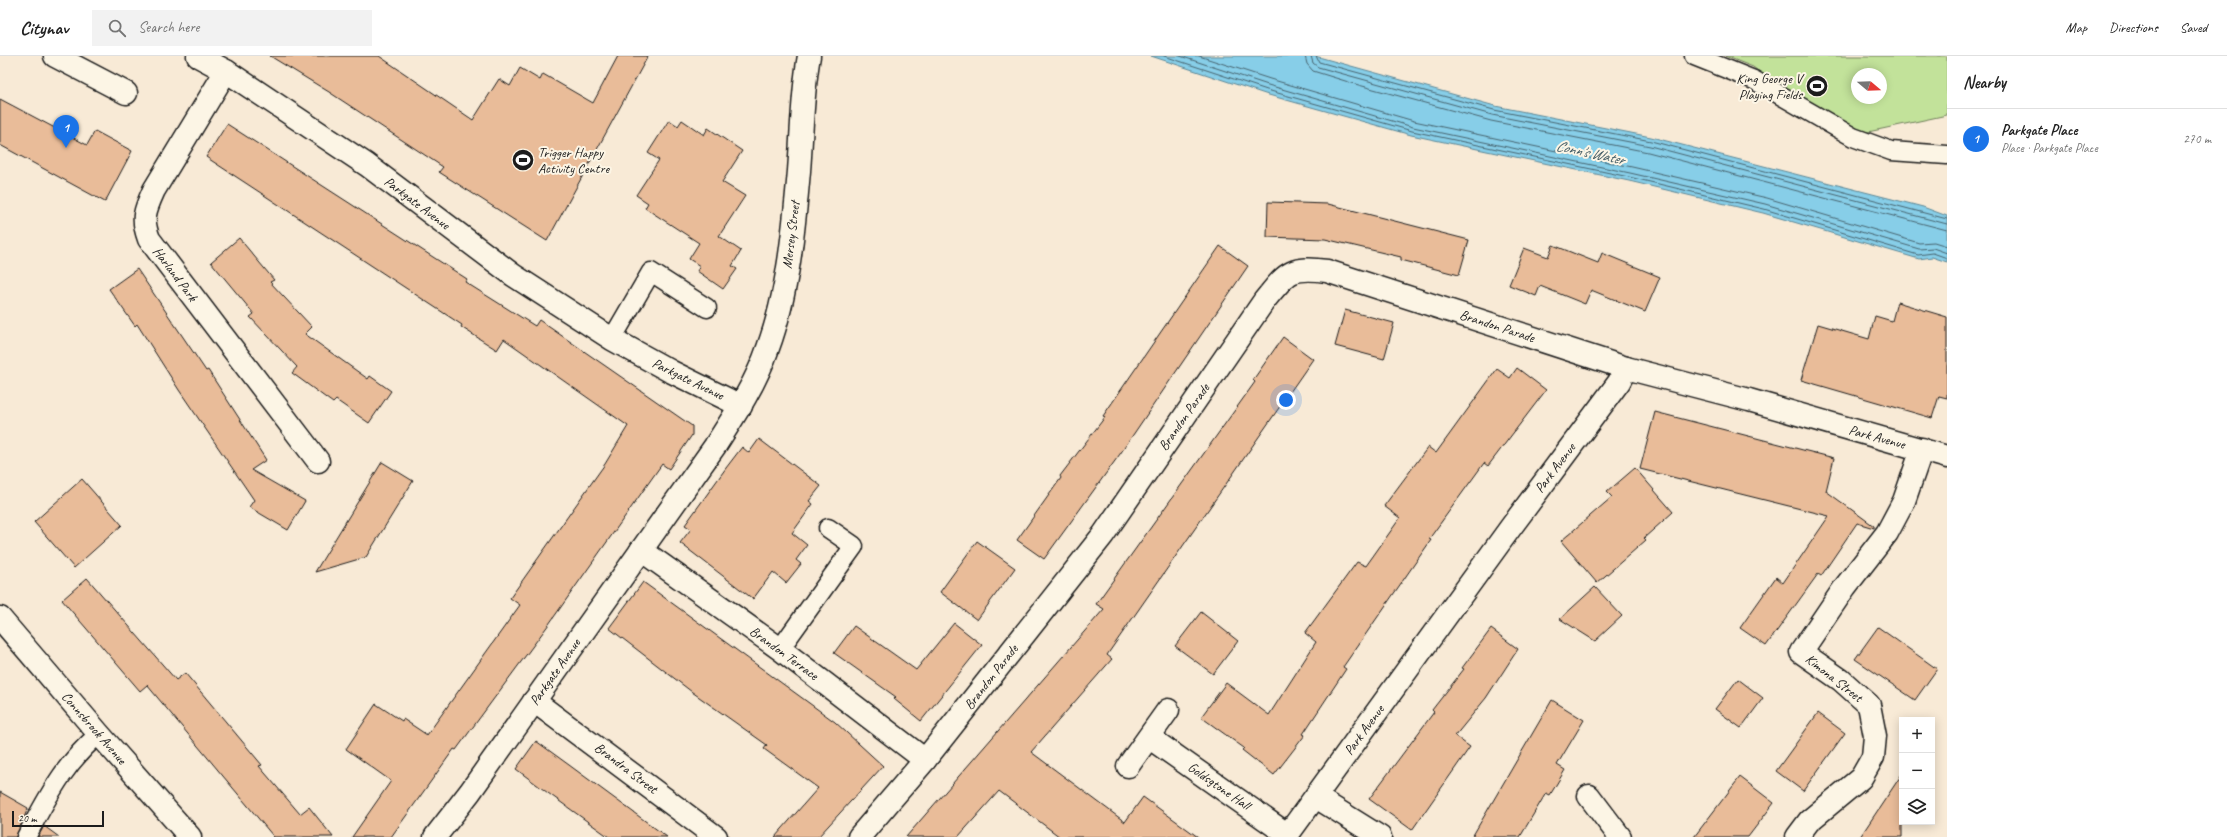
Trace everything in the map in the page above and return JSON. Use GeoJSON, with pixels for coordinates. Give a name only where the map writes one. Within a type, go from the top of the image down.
{"type":"FeatureCollection","features":[{"type":"Feature","properties":{"kind":"street"},"geometry":{"type":"LineString","coordinates":[[55,56],[126,93]]}},
{"type":"Feature","properties":{"kind":"street","name":"Parkgate Avenue"},"geometry":{"type":"LineString","coordinates":[[198,56],[226,71],[367,165],[513,275],[612,339],[670,372],[741,406],[715,446],[534,701],[435,837]]}},
{"type":"Feature","properties":{"kind":"street","name":"Mersey Street"},"geometry":{"type":"LineString","coordinates":[[741,406],[768,348],[783,295],[799,172],[805,80],[809,56]]}},
{"type":"Feature","properties":{"kind":"street","name":"Harland Park"},"geometry":{"type":"LineString","coordinates":[[226,71],[154,190],[145,210],[144,225],[149,239],[318,461]]}},
{"type":"Feature","properties":{"kind":"street","name":"Brandon Parade"},"geometry":{"type":"LineString","coordinates":[[859,837],[925,760],[1102,535],[1264,301],[1281,280],[1291,271],[1306,268],[1327,271],[1626,368]]}},
{"type":"Feature","properties":{"kind":"street","name":"Park Avenue"},"geometry":{"type":"LineString","coordinates":[[1287,836],[1506,533],[1619,382],[1626,368],[1947,457]]}},
{"type":"Feature","properties":{"kind":"street","name":"Kimona Street"},"geometry":{"type":"LineString","coordinates":[[1797,837],[1809,821],[1861,778],[1873,757],[1876,736],[1869,705],[1841,680],[1801,652],[1845,587],[1886,533],[1904,501],[1922,449]]}},
{"type":"Feature","properties":{"kind":"street","name":"Brandon Terrace"},"geometry":{"type":"LineString","coordinates":[[641,550],[780,649],[925,760]]}},
{"type":"Feature","properties":{"kind":"street","name":"Connsbrook Avenue"},"geometry":{"type":"LineString","coordinates":[[0,618],[188,836]]}},
{"type":"Feature","properties":{"kind":"street","name":"Brandra Street"},"geometry":{"type":"LineString","coordinates":[[534,701],[716,837]]}},
{"type":"Feature","properties":{"kind":"street"},"geometry":{"type":"LineString","coordinates":[[1128,766],[1150,738],[1168,710]]}},
{"type":"Feature","properties":{"kind":"street","name":"Goldsgtone Hall"},"geometry":{"type":"LineString","coordinates":[[1150,738],[1287,836]]}},
{"type":"Feature","properties":{"kind":"street"},"geometry":{"type":"LineString","coordinates":[[1590,796],[1620,837]]}},
{"type":"Feature","properties":{"kind":"street"},"geometry":{"type":"LineString","coordinates":[[1316,797],[1380,837]]}},
{"type":"Feature","properties":{"kind":"lane"},"geometry":{"type":"LineString","coordinates":[[1694,56],[1754,80],[1853,137],[1891,151],[1947,155]]}},
{"type":"Feature","properties":{"kind":"lane"},"geometry":{"type":"LineString","coordinates":[[612,339],[651,272],[707,308]]}},
{"type":"Feature","properties":{"kind":"lane"},"geometry":{"type":"LineString","coordinates":[[780,649],[854,546],[828,528]]}},
{"type":"Feature","properties":{"kind":"lane"},"geometry":{"type":"LineString","coordinates":[[26,837],[61,774],[81,749],[99,734]]}},
{"type":"Feature","properties":{"kind":"green space","name":"King George V Playing Fields"},"geometry":{"type":"Polygon","coordinates":[[[1725,56],[1947,56],[1947,115],[1868,132],[1840,126],[1795,100],[1753,67],[1725,56]]]}},
{"type":"Feature","properties":{"kind":"water","name":"Conn's Water"},"geometry":{"type":"Polygon","coordinates":[[[1151,56],[1315,56],[1495,106],[1651,137],[1923,207],[1947,216],[1947,262],[1932,257],[1919,259],[1763,213],[1629,181],[1411,135],[1265,94],[1151,56]]]}},
{"type":"Feature","properties":{"kind":"building"},"geometry":{"type":"Polygon","coordinates":[[[270,56],[379,56],[473,120],[499,79],[510,86],[520,68],[540,80],[543,74],[593,103],[618,56],[648,56],[547,241],[439,172],[443,167],[329,92],[270,56]]]}},
{"type":"Feature","properties":{"kind":"building"},"geometry":{"type":"Polygon","coordinates":[[[0,99],[87,145],[95,131],[132,151],[105,202],[0,145],[0,99]]]}},
{"type":"Feature","properties":{"kind":"building"},"geometry":{"type":"Polygon","coordinates":[[[669,120],[678,126],[682,120],[704,135],[708,128],[742,151],[722,182],[745,196],[719,236],[741,251],[732,266],[737,269],[723,289],[697,271],[700,266],[689,259],[699,243],[645,208],[648,203],[636,195],[659,160],[648,153],[669,120]]]}},
{"type":"Feature","properties":{"kind":"building"},"geometry":{"type":"Polygon","coordinates":[[[227,124],[467,279],[465,282],[535,326],[539,320],[692,426],[692,435],[669,469],[662,464],[549,624],[456,750],[454,749],[391,837],[352,837],[391,781],[346,749],[376,704],[402,721],[403,719],[427,735],[520,605],[510,598],[605,464],[628,426],[504,339],[497,350],[461,327],[462,325],[206,157],[227,124]]]}},
{"type":"Feature","properties":{"kind":"building"},"geometry":{"type":"Polygon","coordinates":[[[1268,202],[1328,204],[1469,240],[1459,275],[1401,260],[1401,257],[1325,239],[1267,237],[1268,202]]]}},
{"type":"Feature","properties":{"kind":"building"},"geometry":{"type":"Polygon","coordinates":[[[239,238],[274,280],[270,282],[312,327],[305,334],[368,379],[370,376],[391,391],[369,423],[336,400],[333,403],[292,373],[297,367],[250,317],[254,314],[211,262],[239,238]]]}},
{"type":"Feature","properties":{"kind":"building"},"geometry":{"type":"Polygon","coordinates":[[[1553,245],[1598,263],[1602,253],[1660,277],[1645,312],[1591,290],[1585,304],[1540,286],[1536,296],[1509,285],[1524,248],[1548,257],[1553,245]]]}},
{"type":"Feature","properties":{"kind":"building"},"geometry":{"type":"Polygon","coordinates":[[[1220,246],[1248,266],[1120,454],[1044,559],[1017,540],[1061,478],[1060,476],[1105,417],[1103,416],[1220,246]]]}},
{"type":"Feature","properties":{"kind":"building"},"geometry":{"type":"Polygon","coordinates":[[[137,269],[206,371],[208,370],[266,460],[251,470],[305,501],[288,530],[249,507],[254,500],[179,390],[137,324],[135,326],[109,289],[137,269]]]}},
{"type":"Feature","properties":{"kind":"building"},"geometry":{"type":"Polygon","coordinates":[[[1897,302],[1947,317],[1947,398],[1939,396],[1932,418],[1801,380],[1818,324],[1869,339],[1875,316],[1892,321],[1897,302]]]}},
{"type":"Feature","properties":{"kind":"building"},"geometry":{"type":"Polygon","coordinates":[[[1345,310],[1394,323],[1384,359],[1335,346],[1345,310]]]}},
{"type":"Feature","properties":{"kind":"building"},"geometry":{"type":"Polygon","coordinates":[[[1283,337],[1313,359],[1107,655],[1112,659],[1031,752],[1125,822],[1143,797],[1198,837],[1060,837],[999,791],[958,837],[906,837],[1104,609],[1096,604],[1255,382],[1253,380],[1283,337]]]}},
{"type":"Feature","properties":{"kind":"building"},"geometry":{"type":"Polygon","coordinates":[[[1517,368],[1546,390],[1488,466],[1484,463],[1429,539],[1431,540],[1343,667],[1346,669],[1303,734],[1305,735],[1274,775],[1242,750],[1244,748],[1201,717],[1226,683],[1269,715],[1316,642],[1305,633],[1357,562],[1366,566],[1400,518],[1384,506],[1428,447],[1436,453],[1497,369],[1510,378],[1517,368]]]}},
{"type":"Feature","properties":{"kind":"building"},"geometry":{"type":"Polygon","coordinates":[[[1655,412],[1834,458],[1826,491],[1874,526],[1874,528],[1857,523],[1821,576],[1818,574],[1766,646],[1740,628],[1776,577],[1783,583],[1829,516],[1640,469],[1655,412]]]}},
{"type":"Feature","properties":{"kind":"building"},"geometry":{"type":"Polygon","coordinates":[[[759,439],[821,486],[809,501],[813,504],[792,533],[807,545],[796,560],[801,564],[786,583],[773,572],[753,599],[680,543],[691,529],[685,525],[726,468],[742,447],[749,453],[759,439]]]}},
{"type":"Feature","properties":{"kind":"building"},"geometry":{"type":"Polygon","coordinates":[[[382,462],[413,481],[366,557],[315,572],[382,462]]]}},
{"type":"Feature","properties":{"kind":"building"},"geometry":{"type":"Polygon","coordinates":[[[1635,468],[1673,512],[1644,538],[1646,540],[1597,583],[1561,541],[1612,497],[1607,492],[1635,468]]]}},
{"type":"Feature","properties":{"kind":"building"},"geometry":{"type":"Polygon","coordinates":[[[82,479],[122,525],[74,568],[34,522],[82,479]]]}},
{"type":"Feature","properties":{"kind":"building"},"geometry":{"type":"Polygon","coordinates":[[[977,541],[1015,568],[977,620],[940,592],[977,541]]]}},
{"type":"Feature","properties":{"kind":"building"},"geometry":{"type":"Polygon","coordinates":[[[87,578],[176,680],[185,673],[262,765],[259,766],[300,814],[309,807],[333,837],[272,837],[273,836],[147,685],[140,691],[62,600],[87,578]]]}},
{"type":"Feature","properties":{"kind":"building"},"geometry":{"type":"Polygon","coordinates":[[[643,582],[835,722],[883,766],[818,837],[775,837],[818,788],[764,749],[767,745],[692,692],[609,628],[643,582]]]}},
{"type":"Feature","properties":{"kind":"building"},"geometry":{"type":"Polygon","coordinates":[[[1595,587],[1622,616],[1595,641],[1560,619],[1595,587]]]}},
{"type":"Feature","properties":{"kind":"building"},"geometry":{"type":"Polygon","coordinates":[[[1201,612],[1238,641],[1213,674],[1175,646],[1201,612]]]}},
{"type":"Feature","properties":{"kind":"building"},"geometry":{"type":"Polygon","coordinates":[[[954,623],[982,645],[921,721],[894,699],[896,697],[834,653],[854,626],[916,670],[954,623]]]}},
{"type":"Feature","properties":{"kind":"building"},"geometry":{"type":"Polygon","coordinates":[[[1878,627],[1937,669],[1915,700],[1855,659],[1878,627]]]}},
{"type":"Feature","properties":{"kind":"building"},"geometry":{"type":"Polygon","coordinates":[[[1491,629],[1518,649],[1486,698],[1455,736],[1470,747],[1412,830],[1369,799],[1434,712],[1432,710],[1464,669],[1462,668],[1491,629]]]}},
{"type":"Feature","properties":{"kind":"building"},"geometry":{"type":"Polygon","coordinates":[[[1738,679],[1763,698],[1741,728],[1715,709],[1738,679]]]}},
{"type":"Feature","properties":{"kind":"building"},"geometry":{"type":"Polygon","coordinates":[[[1552,700],[1584,720],[1557,765],[1565,770],[1550,795],[1546,793],[1520,837],[1472,837],[1552,700]]]}},
{"type":"Feature","properties":{"kind":"building"},"geometry":{"type":"Polygon","coordinates":[[[1818,713],[1845,733],[1803,791],[1776,771],[1818,713]]]}},
{"type":"Feature","properties":{"kind":"building"},"geometry":{"type":"Polygon","coordinates":[[[536,741],[667,837],[609,837],[548,793],[516,769],[536,741]]]}},
{"type":"Feature","properties":{"kind":"building"},"geometry":{"type":"Polygon","coordinates":[[[1740,777],[1774,803],[1748,837],[1694,837],[1740,777]]]}},
{"type":"Feature","properties":{"kind":"building"},"geometry":{"type":"Polygon","coordinates":[[[1899,778],[1899,825],[1902,825],[1902,837],[1860,837],[1899,778]]]}},
{"type":"Feature","properties":{"kind":"building"},"geometry":{"type":"Polygon","coordinates":[[[0,792],[28,808],[16,837],[0,837],[0,792]]]}},
{"type":"Feature","properties":{"kind":"building"},"geometry":{"type":"Polygon","coordinates":[[[44,826],[59,837],[38,837],[44,826]]]}},
{"type":"Feature","properties":{"kind":"place","name":"King George V Playing Fields"},"geometry":{"type":"Point","coordinates":[1817,86]}},
{"type":"Feature","properties":{"kind":"place","name":"Parkgate Place"},"geometry":{"type":"Point","coordinates":[66,148]}},
{"type":"Feature","properties":{"kind":"place","name":"Trigger Happy Activity Centre"},"geometry":{"type":"Point","coordinates":[523,160]}}]}
